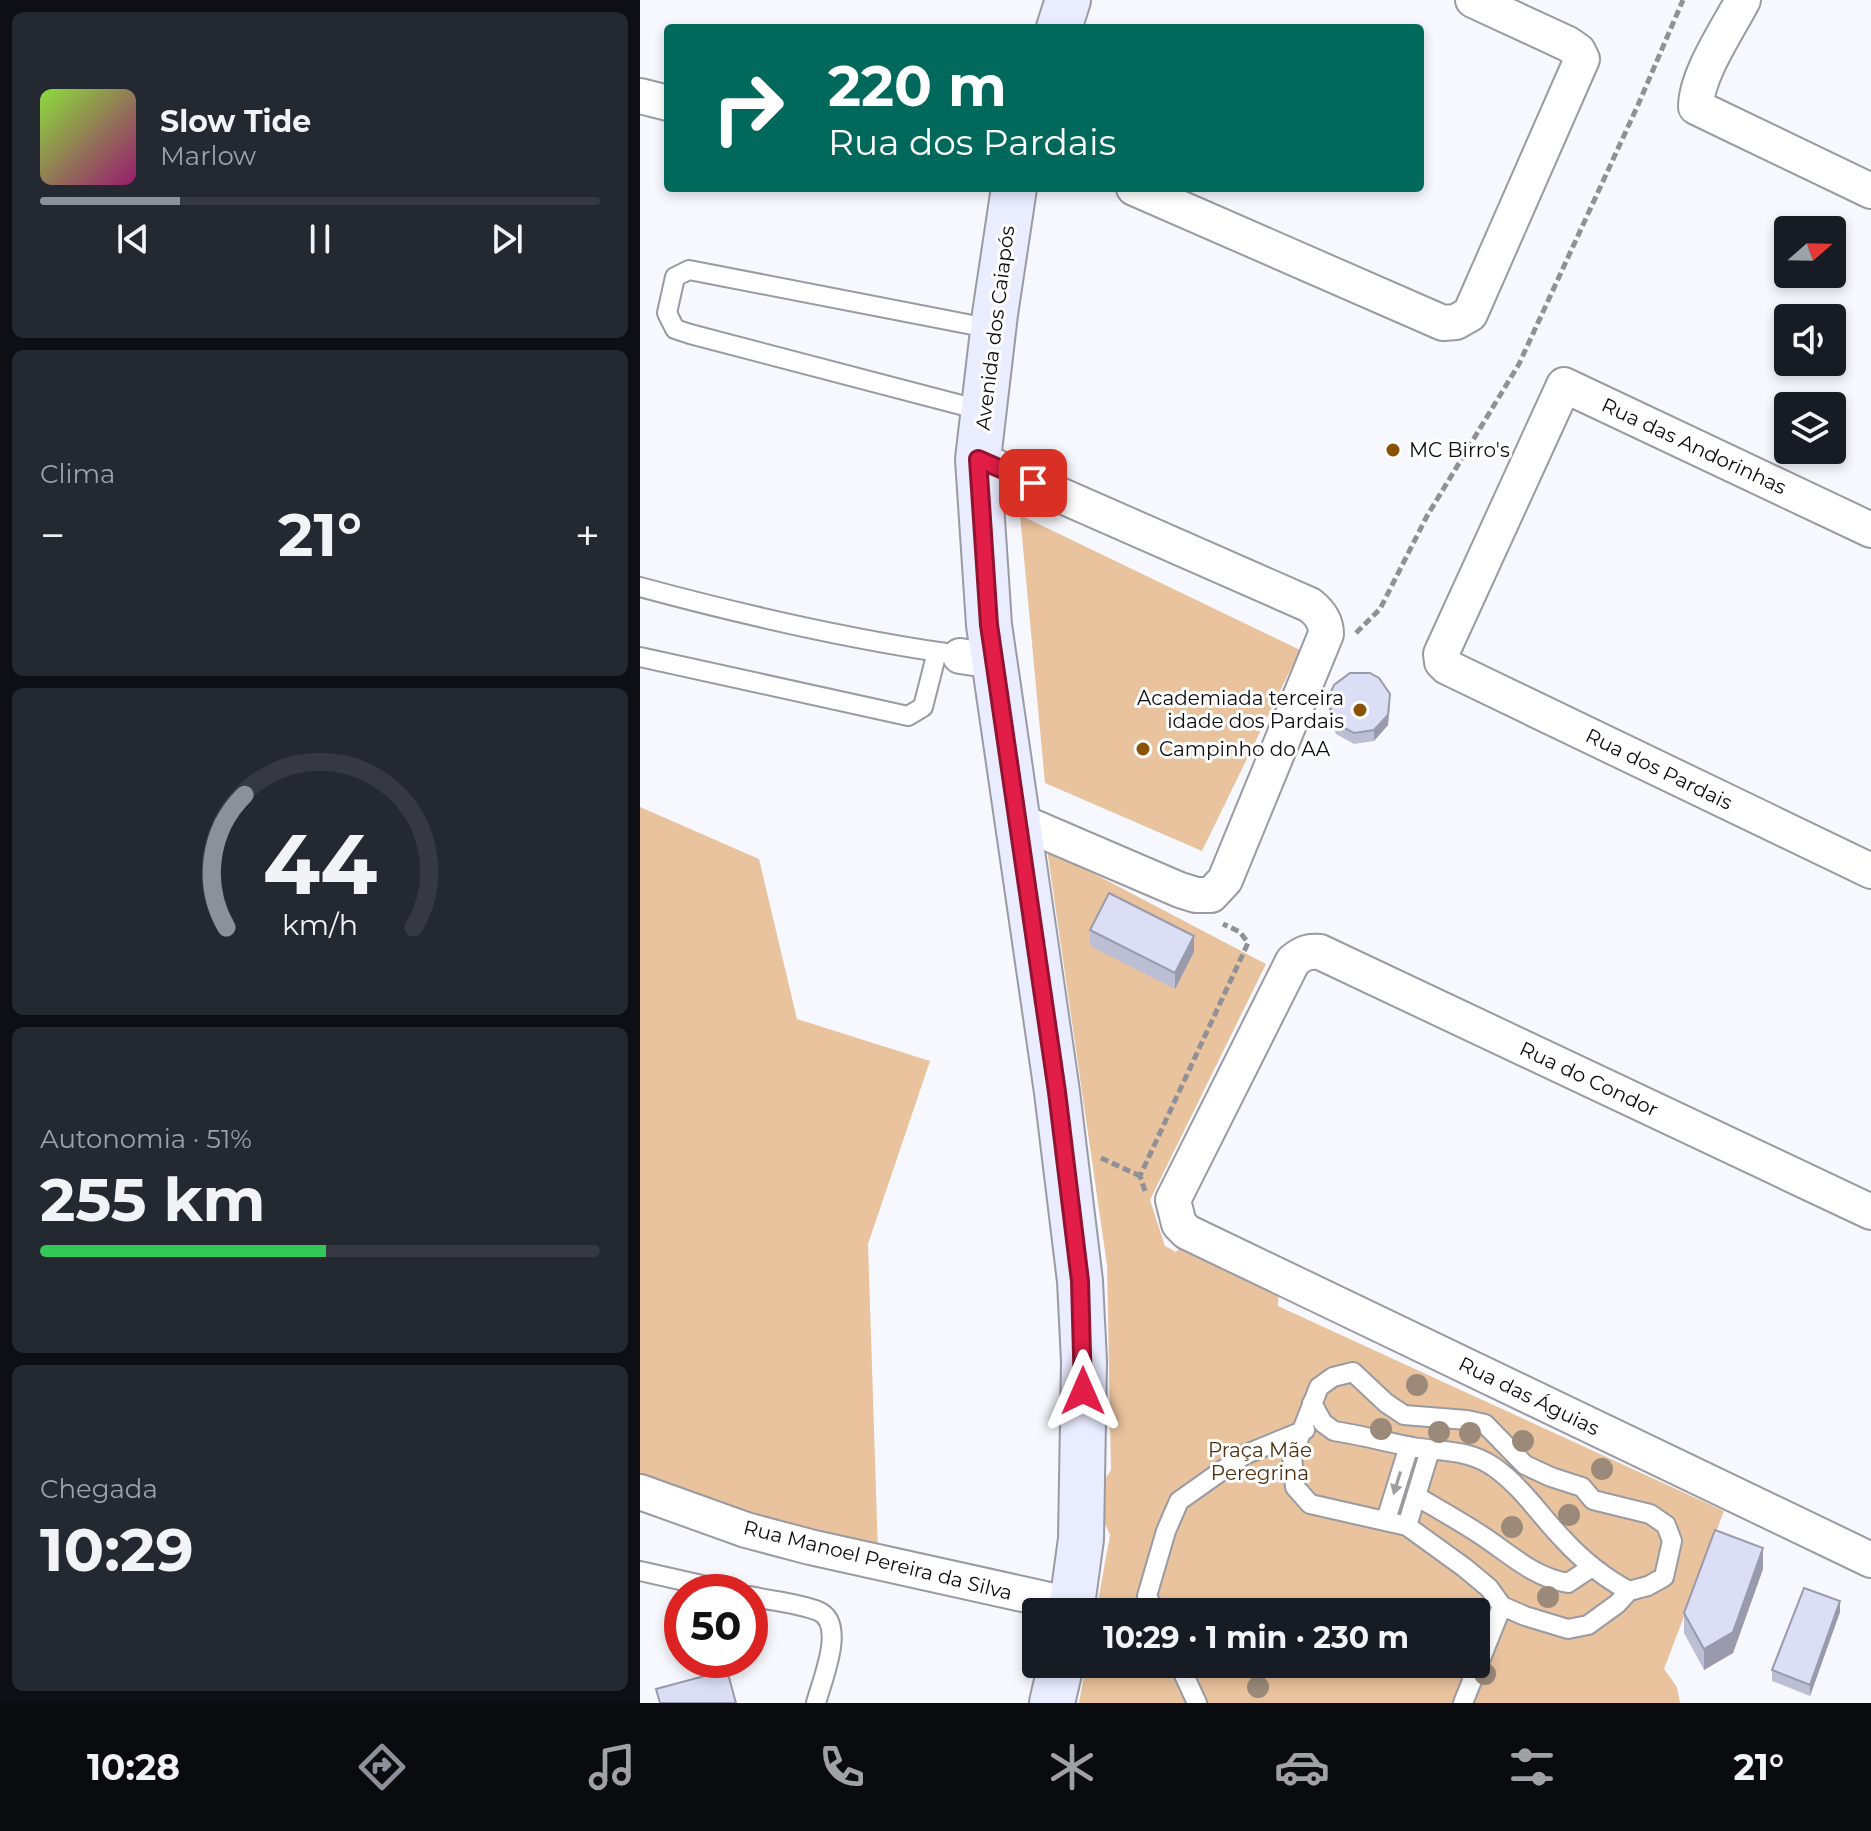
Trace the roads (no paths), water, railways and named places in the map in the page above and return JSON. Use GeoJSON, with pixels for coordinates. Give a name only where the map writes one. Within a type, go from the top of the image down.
{"type":"FeatureCollection","features":[{"type":"Feature","properties":{"kind":"main road"},"geometry":{"type":"LineString","coordinates":[[1060,24],[1068,0]]}},
{"type":"Feature","properties":{"kind":"main road","name":"Avenida dos Caiapós"},"geometry":{"type":"LineString","coordinates":[[1011,192],[978,459],[989,625],[964,656],[1017,820],[1057,1092],[1080,1281],[1084,1361],[1082,1524],[1073,1598]]}},
{"type":"Feature","properties":{"kind":"main road"},"geometry":{"type":"LineString","coordinates":[[1052,1703],[1058,1678]]}},
{"type":"Feature","properties":{"kind":"street"},"geometry":{"type":"LineString","coordinates":[[1143,192],[1443,323],[1456,322],[1470,314],[1582,62],[1580,53],[1568,44],[1473,0]]}},
{"type":"Feature","properties":{"kind":"street"},"geometry":{"type":"LineString","coordinates":[[1743,0],[1703,77],[1696,107],[1871,191]]}},
{"type":"Feature","properties":{"kind":"street"},"geometry":{"type":"LineString","coordinates":[[640,96],[664,102]]}},
{"type":"Feature","properties":{"kind":"street","name":"Rua das Andorinhas"},"geometry":{"type":"LineString","coordinates":[[1447,667],[1441,659],[1443,645],[1564,385],[1871,530]]}},
{"type":"Feature","properties":{"kind":"street"},"geometry":{"type":"LineString","coordinates":[[978,459],[1310,605],[1322,617],[1326,634],[1225,880],[1211,895],[1196,895],[1017,820]]}},
{"type":"Feature","properties":{"kind":"street","name":"Rua dos Pardais"},"geometry":{"type":"LineString","coordinates":[[1447,667],[1871,871]]}},
{"type":"Feature","properties":{"kind":"street","name":"Rua do Condor"},"geometry":{"type":"LineString","coordinates":[[1187,1232],[1179,1224],[1173,1200],[1293,961],[1305,952],[1320,952],[1871,1212]]}},
{"type":"Feature","properties":{"kind":"street","name":"Rua das Águias"},"geometry":{"type":"LineString","coordinates":[[1187,1232],[1871,1560]]}},
{"type":"Feature","properties":{"kind":"street","name":"Rua Manoel Pereira da Silva"},"geometry":{"type":"LineString","coordinates":[[640,1492],[746,1530],[1029,1598]]}},
{"type":"Feature","properties":{"kind":"lane"},"geometry":{"type":"LineString","coordinates":[[984,411],[690,334],[675,329],[667,313],[675,277],[689,270],[993,329]]}},
{"type":"Feature","properties":{"kind":"lane"},"geometry":{"type":"LineString","coordinates":[[640,587],[698,603],[897,646],[964,656]]}},
{"type":"Feature","properties":{"kind":"lane"},"geometry":{"type":"LineString","coordinates":[[640,657],[908,716],[923,707],[964,656]]}},
{"type":"Feature","properties":{"kind":"lane"},"geometry":{"type":"LineString","coordinates":[[1353,1372],[1386,1403],[1404,1415],[1485,1424],[1525,1465],[1582,1487],[1593,1500],[1650,1514],[1666,1525],[1672,1541],[1664,1577],[1648,1586],[1629,1591],[1588,1625],[1568,1629],[1502,1606],[1489,1588],[1407,1526],[1310,1504],[1295,1487],[1292,1456],[1312,1403],[1319,1387],[1333,1377],[1353,1372]]}},
{"type":"Feature","properties":{"kind":"lane"},"geometry":{"type":"LineString","coordinates":[[1312,1403],[1323,1423],[1334,1431],[1430,1450],[1469,1453],[1494,1467],[1535,1504],[1561,1537],[1592,1567],[1604,1578],[1629,1591]]}},
{"type":"Feature","properties":{"kind":"lane"},"geometry":{"type":"LineString","coordinates":[[1148,1598],[1166,1531],[1179,1501],[1244,1455],[1323,1423]]}},
{"type":"Feature","properties":{"kind":"lane"},"geometry":{"type":"LineString","coordinates":[[1386,1520],[1409,1446]]}},
{"type":"Feature","properties":{"kind":"lane"},"geometry":{"type":"LineString","coordinates":[[1407,1526],[1430,1450]]}},
{"type":"Feature","properties":{"kind":"lane"},"geometry":{"type":"LineString","coordinates":[[1416,1496],[1482,1536],[1523,1566],[1551,1580],[1568,1583],[1592,1567]]}},
{"type":"Feature","properties":{"kind":"lane"},"geometry":{"type":"LineString","coordinates":[[640,1571],[664,1576]]}},
{"type":"Feature","properties":{"kind":"lane"},"geometry":{"type":"LineString","coordinates":[[768,1600],[819,1611],[830,1620],[834,1632],[816,1703]]}},
{"type":"Feature","properties":{"kind":"lane"},"geometry":{"type":"LineString","coordinates":[[1463,1703],[1502,1606]]}},
{"type":"Feature","properties":{"kind":"lane"},"geometry":{"type":"LineString","coordinates":[[1185,1678],[1197,1703]]}},
{"type":"Feature","properties":{"kind":"place","name":"MC Birro's"},"geometry":{"type":"Point","coordinates":[1393,450]}},
{"type":"Feature","properties":{"kind":"place","name":"Academiada terceira idade dos Pardais"},"geometry":{"type":"Point","coordinates":[1360,710]}},
{"type":"Feature","properties":{"kind":"place","name":"Campinho do AA"},"geometry":{"type":"Point","coordinates":[1143,749]}},
{"type":"Feature","properties":{"kind":"park label","name":"Praça Mãe Peregrina"},"geometry":{"type":"Point","coordinates":[1260,1462]}}]}
